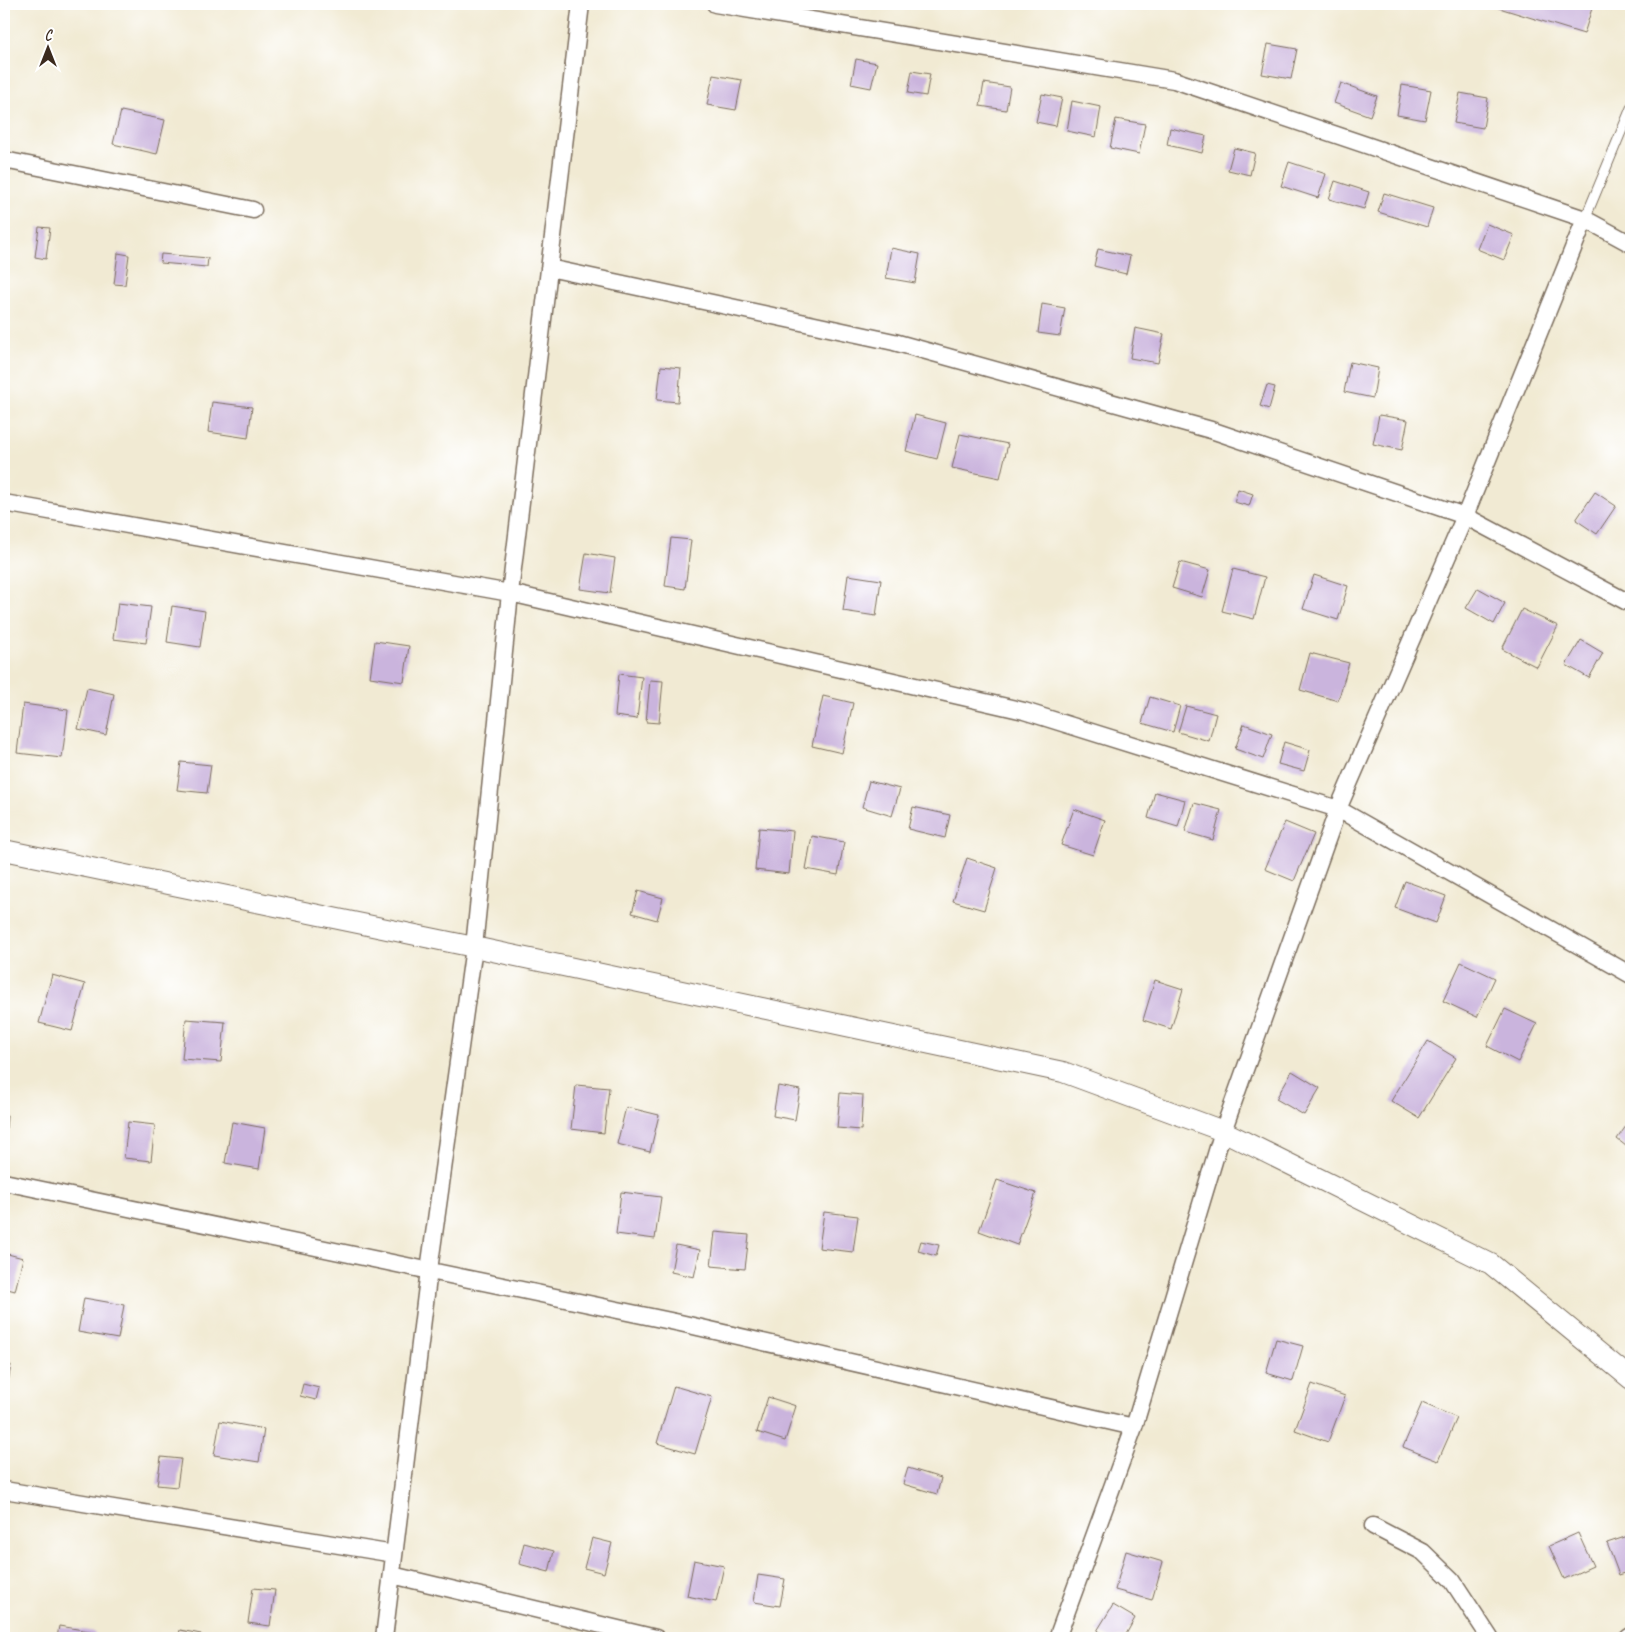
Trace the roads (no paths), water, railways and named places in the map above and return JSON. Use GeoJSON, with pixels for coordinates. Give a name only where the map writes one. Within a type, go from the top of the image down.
{"type":"FeatureCollection","features":[{"type":"Feature","properties":{"kind":"street"},"geometry":{"type":"LineString","coordinates":[[384,1638],[429,1270],[474,947],[510,593],[581,4]]}},
{"type":"Feature","properties":{"kind":"street"},"geometry":{"type":"LineString","coordinates":[[715,4],[1174,80],[1585,219],[1631,244]]}},
{"type":"Feature","properties":{"kind":"street"},"geometry":{"type":"LineString","coordinates":[[4,160],[254,210]]}},
{"type":"Feature","properties":{"kind":"street"},"geometry":{"type":"LineString","coordinates":[[1057,1638],[1134,1427],[1223,1131],[1338,809],[1465,516],[1585,219]]}},
{"type":"Feature","properties":{"kind":"street"},"geometry":{"type":"LineString","coordinates":[[549,268],[894,342],[1211,430],[1465,516],[1631,604]]}},
{"type":"Feature","properties":{"kind":"street"},"geometry":{"type":"LineString","coordinates":[[4,503],[510,593],[1024,711],[1338,809],[1631,976]]}},
{"type":"Feature","properties":{"kind":"street"},"geometry":{"type":"LineString","coordinates":[[4,850],[474,947],[1062,1072],[1223,1131],[1491,1264],[1631,1379]]}},
{"type":"Feature","properties":{"kind":"street"},"geometry":{"type":"LineString","coordinates":[[4,1182],[680,1323],[1134,1427]]}},
{"type":"Feature","properties":{"kind":"street"},"geometry":{"type":"LineString","coordinates":[[4,1490],[394,1554]]}},
{"type":"Feature","properties":{"kind":"street"},"geometry":{"type":"LineString","coordinates":[[1373,1526],[1423,1552],[1452,1580],[1490,1638]]}},
{"type":"Feature","properties":{"kind":"street"},"geometry":{"type":"LineString","coordinates":[[392,1575],[656,1638]]}},
{"type":"Feature","properties":{"kind":"lane"},"geometry":{"type":"LineString","coordinates":[[1585,219],[1631,108]]}}]}
